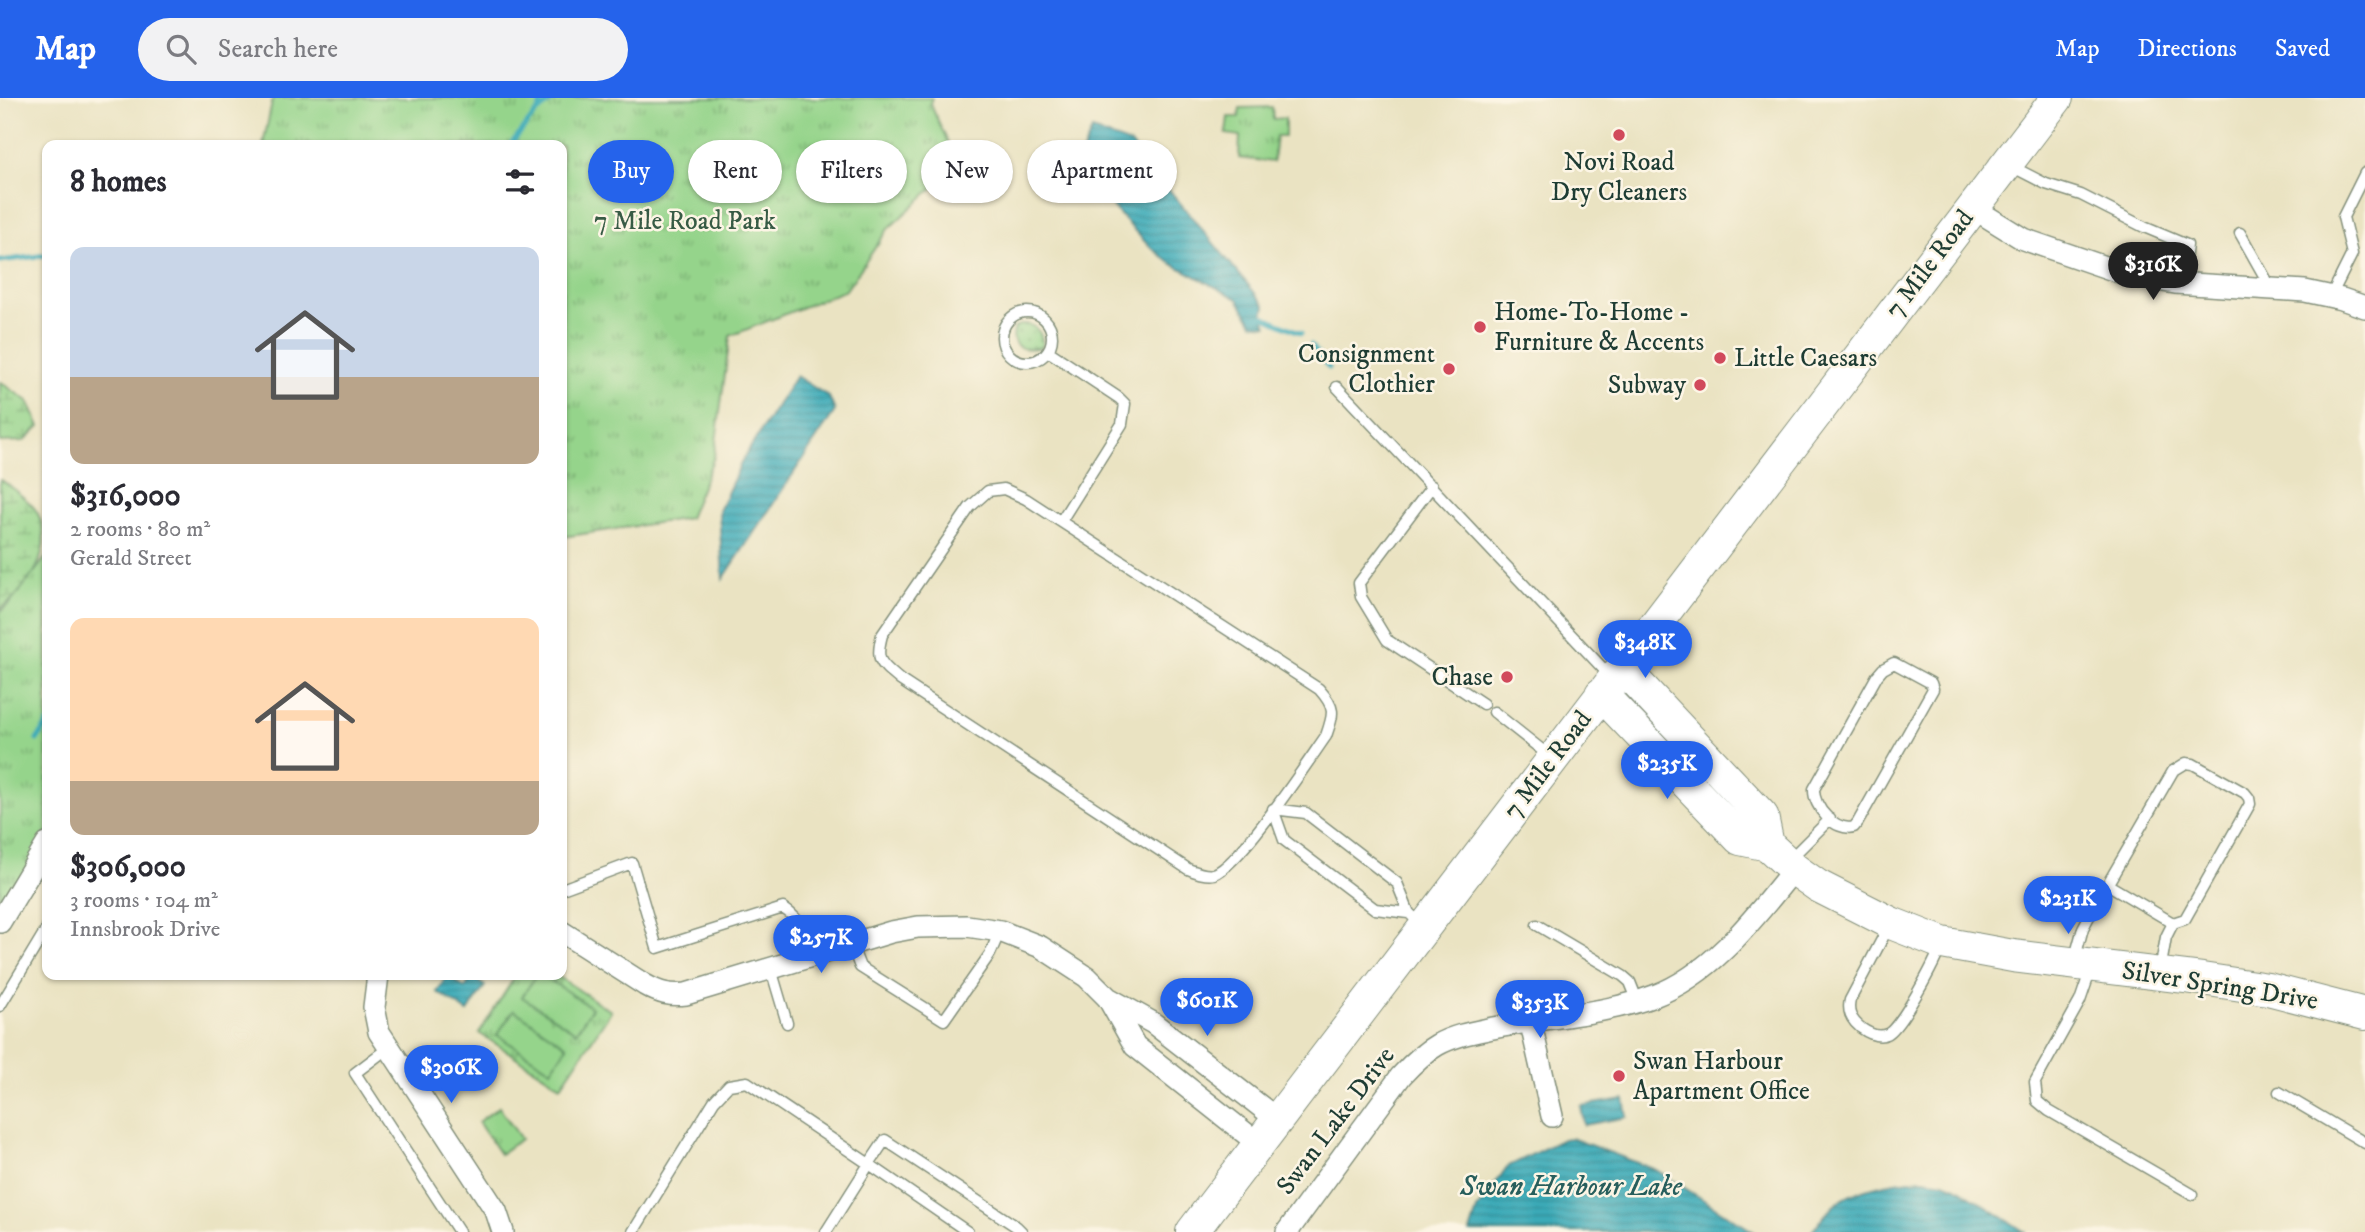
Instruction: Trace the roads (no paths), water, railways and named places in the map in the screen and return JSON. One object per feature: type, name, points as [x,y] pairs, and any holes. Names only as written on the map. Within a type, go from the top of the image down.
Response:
[{"type":"street","name":"7 Mile Road","points":[[1192,1232],[1268,1132],[1417,921],[1553,758],[2057,98]]},
{"type":"street","points":[[1973,208],[2023,239],[2123,274],[2182,284],[2305,291],[2365,307]]},
{"type":"street","points":[[1612,680],[1762,816],[1783,859]]},
{"type":"street","points":[[0,922],[42,852]]},
{"type":"street","name":"Silver Spring Drive","points":[[1783,859],[1827,891],[1891,923],[1942,943],[2013,956],[2268,989],[2365,1014]]},
{"type":"street","name":"Swan Lake Drive","points":[[1295,1227],[1401,1076],[1418,1058],[1461,1034],[1637,1002],[1665,992],[1700,970],[1732,941],[1783,859]]},
{"type":"street","points":[[567,935],[645,985],[666,994],[686,994],[851,944],[918,927],[967,926],[1000,931],[1024,939],[1058,956],[1087,977],[1108,998],[1135,1046],[1268,1132]]},
{"type":"street","points":[[377,980],[375,1021],[388,1048],[496,1210],[500,1231]]},
{"type":"street","points":[[1108,998],[1153,1023],[1268,1132]]},
{"type":"street","points":[[1530,1020],[1552,1116]]},
{"type":"lane","points":[[2007,164],[2046,184],[2081,195],[2187,246],[2182,284]]},
{"type":"lane","points":[[2331,296],[2352,254],[2343,217],[2365,173]]},
{"type":"lane","points":[[2240,233],[2271,289]]},
{"type":"lane","points":[[1026,311],[1041,315],[1047,321],[1053,336],[1048,351],[1042,358],[1025,362],[1009,355],[1002,339],[1006,323],[1018,313],[1026,311]]},
{"type":"lane","points":[[1048,351],[1125,404],[1122,424],[1061,522]]},
{"type":"lane","points":[[1337,387],[1612,680]]},
{"type":"lane","points":[[1432,486],[1364,575],[1359,583],[1361,597],[1387,640],[1483,704]]},
{"type":"lane","points":[[1004,489],[1026,499],[1319,689],[1330,701],[1332,717],[1326,736],[1273,809],[1239,853],[1217,873],[1209,875],[1188,869],[900,680],[884,667],[877,652],[882,635],[970,507],[988,491],[1004,489]]},
{"type":"lane","points":[[1894,663],[1931,683],[1932,692],[1854,827],[1845,828],[1830,819],[1816,805],[1814,789],[1877,676],[1894,663]]},
{"type":"lane","points":[[1494,712],[1553,758]]},
{"type":"lane","points":[[2160,975],[2166,936],[2173,923],[2185,919],[2248,811],[2249,798],[2238,789],[2193,764],[2186,763],[2173,771],[2083,928],[2082,965],[2088,982],[2080,1001],[2037,1075],[2034,1089],[2036,1101],[2049,1111],[2192,1194]]},
{"type":"lane","points":[[1273,809],[1306,813],[1397,883],[1417,921]]},
{"type":"lane","points":[[1273,809],[1284,840],[1375,909],[1417,921]]},
{"type":"lane","points":[[1783,859],[1830,819]]},
{"type":"lane","points":[[567,887],[632,863],[657,948],[783,908],[804,928],[810,957]]},
{"type":"lane","points":[[2107,884],[2173,923]]},
{"type":"lane","points":[[1891,923],[1849,1006],[1850,1017],[1873,1035],[1888,1034],[1898,1025],[1931,970],[1942,943]]},
{"type":"lane","points":[[1537,925],[1623,976],[1630,982],[1637,1002]]},
{"type":"lane","points":[[851,944],[860,967],[944,1020],[990,954],[1000,931]]},
{"type":"lane","points":[[0,1006],[42,936]]},
{"type":"lane","points":[[771,969],[787,1023]]},
{"type":"lane","points":[[388,1048],[355,1073],[459,1232]]},
{"type":"lane","points":[[633,1232],[714,1101],[729,1085],[747,1082],[968,1232]]},
{"type":"lane","points":[[2279,1093],[2364,1141]]},
{"type":"lane","points":[[826,1232],[884,1140],[1022,1232]]},
{"type":"water","points":[[1092,130],[1120,140],[1088,140]]},
{"type":"water","points":[[1177,199],[1265,305],[1263,316],[1267,325],[1253,323],[1238,299],[1169,262],[1148,245],[1109,203],[1177,203]]},
{"type":"water","points":[[796,376],[829,397],[835,411],[723,579],[719,511],[743,459]]},
{"type":"water","points":[[444,980],[453,980],[465,988],[470,980],[476,980],[485,986],[468,1012],[437,992]]},
{"type":"water","points":[[1624,1099],[1627,1117],[1584,1125],[1581,1106]]},
{"type":"water","name":"Swan Harbour Lake","points":[[1571,1138],[1656,1170],[1754,1232],[1470,1232],[1477,1210],[1507,1167],[1563,1139]]},
{"type":"water","points":[[1923,1179],[1956,1187],[2025,1232],[1811,1232],[1833,1206],[1846,1197],[1878,1185]]},
{"type":"waterway","points":[[539,111],[541,98]]},
{"type":"waterway","points":[[514,140],[537,112],[556,98]]},
{"type":"waterway","points":[[0,261],[42,256]]},
{"type":"waterway","points":[[1263,316],[1301,333]]},
{"type":"waterway","points":[[1311,345],[1329,368]]},
{"type":"waterway","points":[[37,740],[42,732]]},
{"type":"place","name":"Novi Road Dry Cleaners","points":[[1619,135]]},
{"type":"place","name":"Home-To-Home - Furniture & Accents","points":[[1480,327]]},
{"type":"place","name":"Little Caesars","points":[[1720,358]]},
{"type":"place","name":"Consignment Clothier","points":[[1449,369]]},
{"type":"place","name":"Subway","points":[[1700,385]]},
{"type":"place","name":"Chase","points":[[1507,677]]},
{"type":"place","name":"Swan Harbour Apartment Office","points":[[1619,1076]]},
{"type":"park label","name":"7 Mile Road Park","points":[[685,221]]}]
